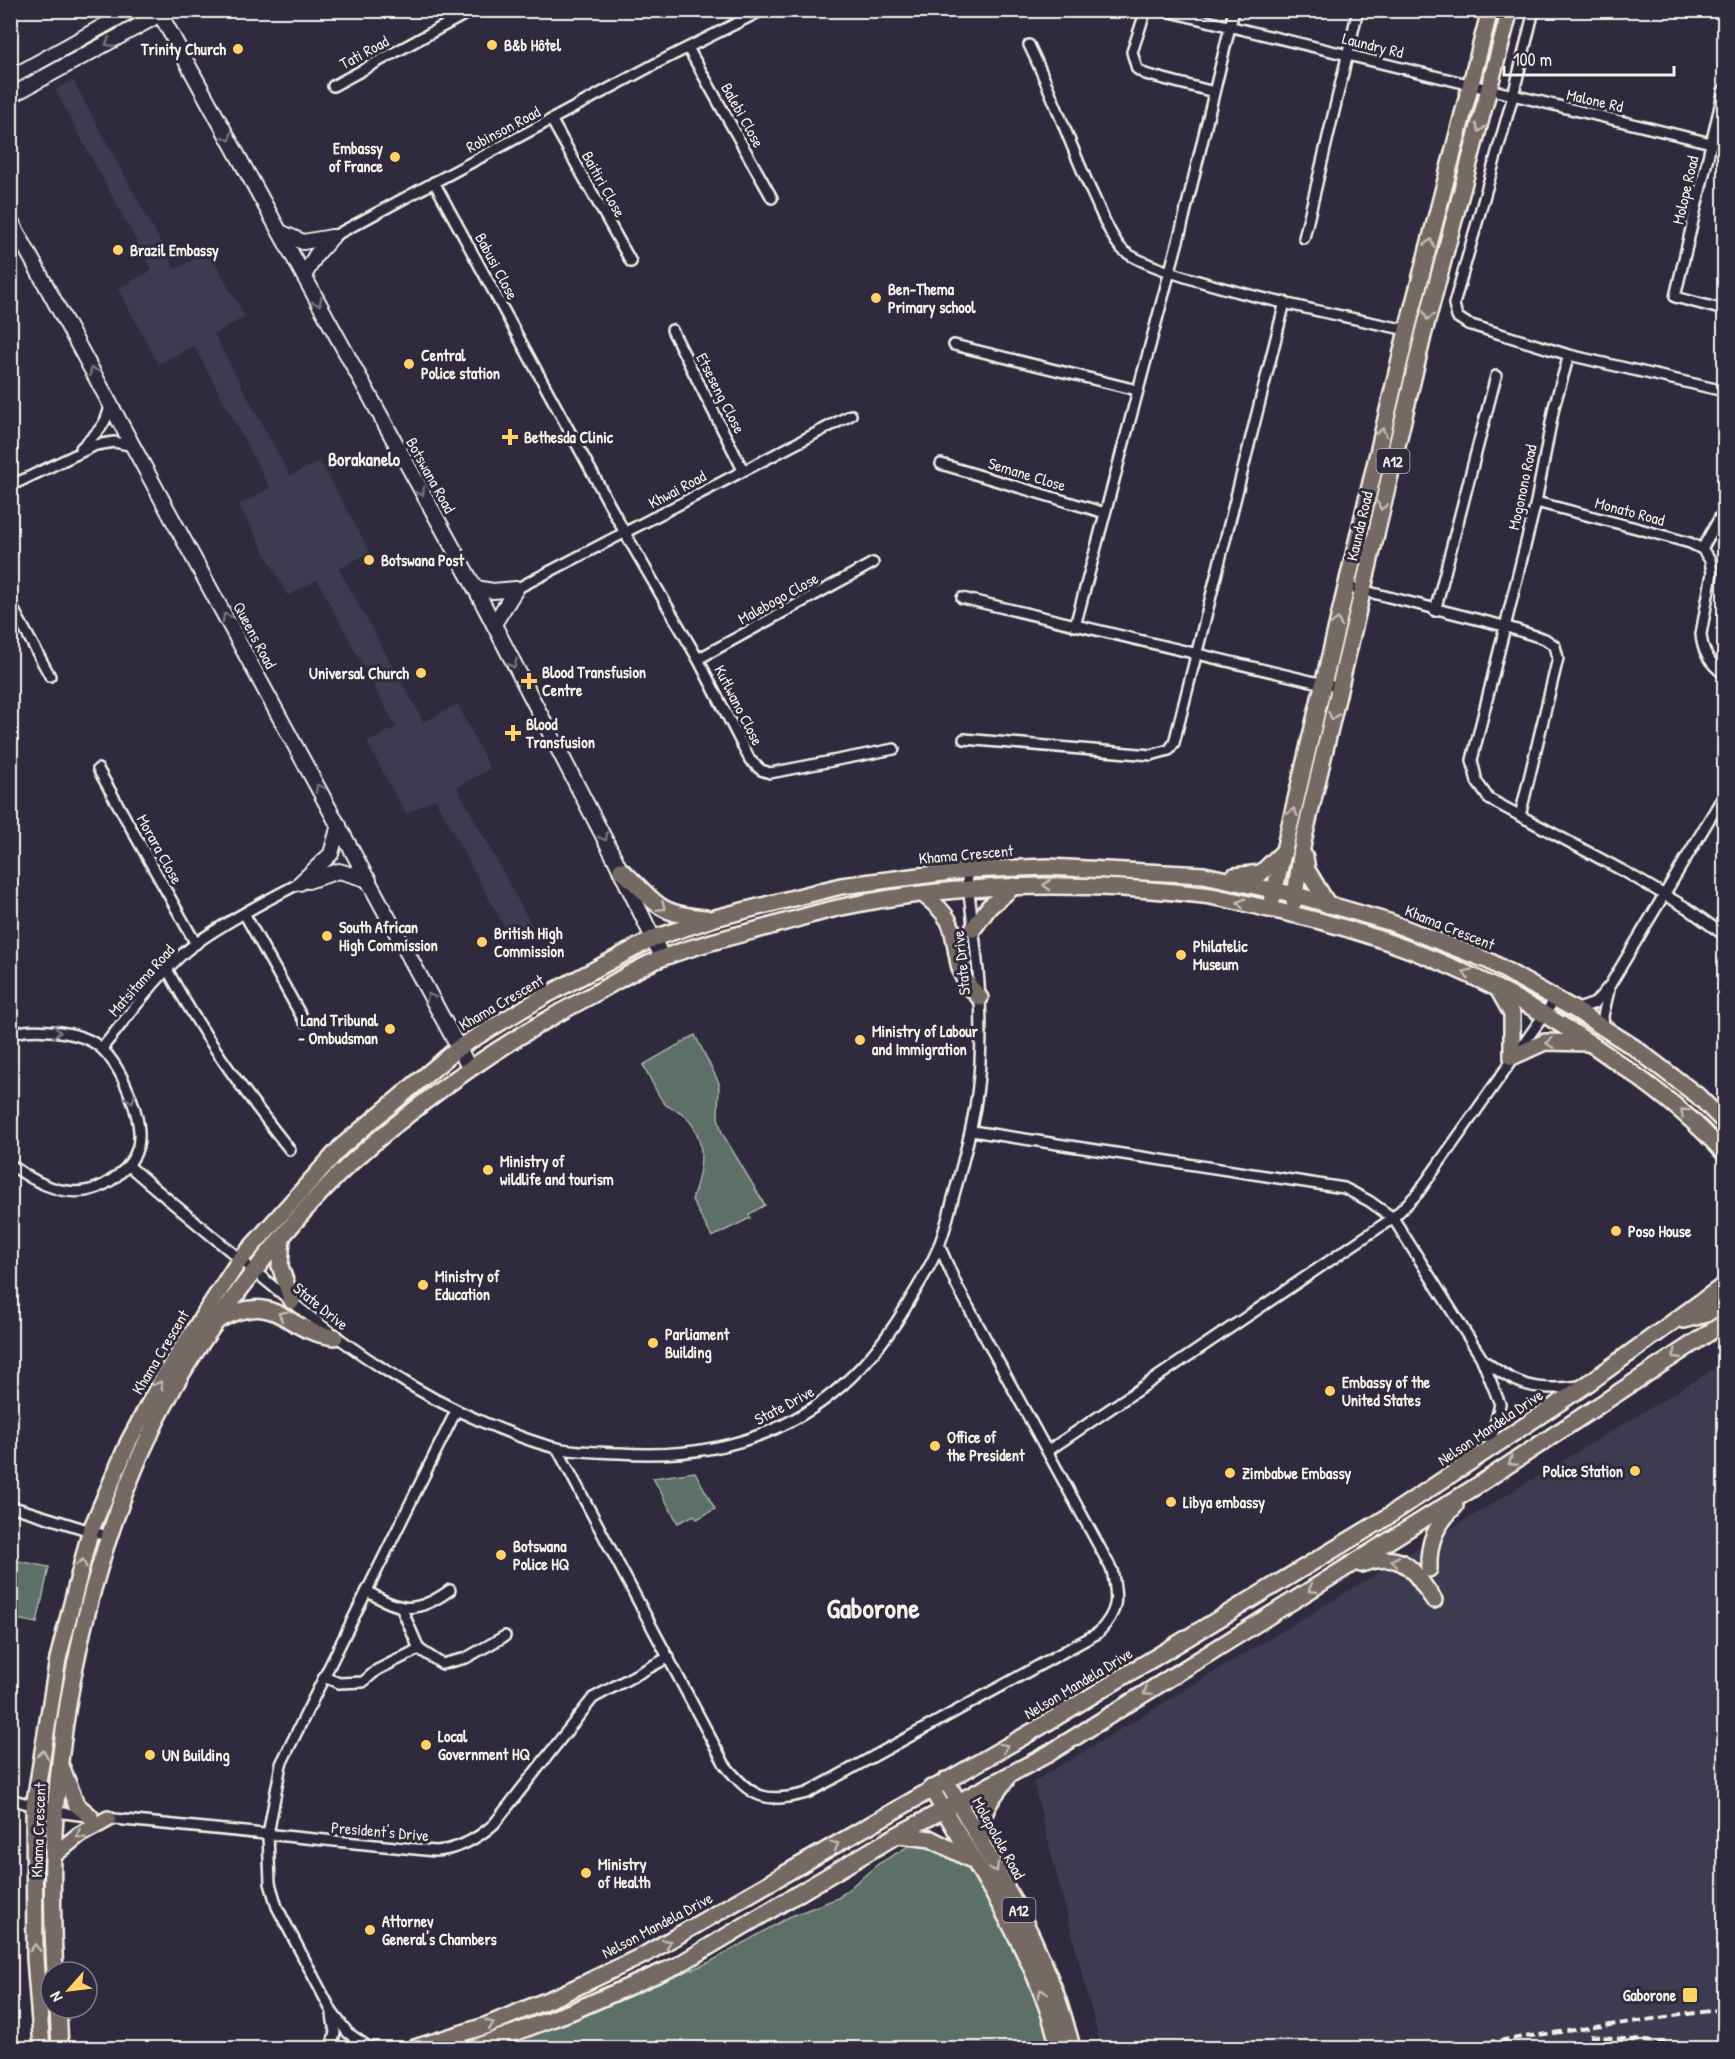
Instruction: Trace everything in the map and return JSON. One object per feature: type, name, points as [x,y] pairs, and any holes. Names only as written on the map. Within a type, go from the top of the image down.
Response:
[{"type":"main road","points":[[10,78],[132,10]]},
{"type":"main road","name":"Kaunda Road","points":[[1270,910],[1407,330],[1490,10]]},
{"type":"main road","name":"Kaunda Road","points":[[1291,914],[1296,895],[1303,842],[1423,336],[1510,10]]},
{"type":"main road","points":[[10,96],[162,12]]},
{"type":"main road","name":"Botswana Road","points":[[162,12],[475,588],[621,870],[662,957]]},
{"type":"main road","name":"Queens Road","points":[[10,219],[469,1067]]},
{"type":"main road","points":[[280,232],[303,242],[332,237]]},
{"type":"main road","points":[[304,276],[320,249],[332,237]]},
{"type":"main road","points":[[475,588],[493,591],[516,588]]},
{"type":"main road","points":[[494,624],[516,588]]},
{"type":"main road","points":[[300,883],[332,854],[339,825]]},
{"type":"main road","points":[[1303,842],[1307,870],[1328,906]]},
{"type":"main road","points":[[1204,876],[1252,876],[1268,868],[1285,850]]},
{"type":"main road","name":"Khama Crescent","points":[[42,2049],[35,1946],[34,1807],[58,1659],[90,1532],[129,1441],[164,1376],[239,1261],[341,1148],[458,1048],[543,997],[654,939],[715,918],[841,886],[966,870],[1048,867],[1204,876],[1296,895],[1389,922],[1489,961],[1556,998],[1662,1067],[1725,1122]]},
{"type":"main road","points":[[621,870],[657,906],[672,914],[715,918]]},
{"type":"main road","points":[[300,883],[339,871],[369,880]]},
{"type":"main road","name":"Khama Crescent","points":[[55,1960],[56,1812],[60,1762],[74,1664],[110,1537],[144,1447],[175,1385],[215,1321],[282,1237],[350,1163],[469,1067],[549,1017],[662,957],[840,908],[924,895],[1044,884],[1207,896],[1291,914],[1383,938],[1496,986],[1593,1044],[1676,1105],[1725,1153]]},
{"type":"main road","points":[[973,929],[989,907],[1014,886]]},
{"type":"main road","points":[[924,895],[941,909],[952,924],[961,972],[980,998]]},
{"type":"main road","points":[[1496,986],[1509,1005],[1512,1014],[1512,1057],[1545,1042],[1593,1044]]},
{"type":"main road","points":[[282,1237],[280,1266],[291,1301]]},
{"type":"main road","name":"Nelson Mandela Drive","points":[[414,2049],[496,2022],[644,1955],[1035,1730],[1381,1521],[1586,1385],[1725,1285]]},
{"type":"main road","points":[[1676,1322],[1706,1314],[1725,1303]]},
{"type":"main road","points":[[215,1321],[242,1309],[270,1308],[321,1336],[335,1337]]},
{"type":"main road","points":[[473,2049],[573,2011],[678,1965],[897,1835],[1010,1775],[1475,1487],[1725,1323]]},
{"type":"main road","points":[[1429,1569],[1428,1552],[1436,1528],[1475,1487]]},
{"type":"main road","points":[[1335,1575],[1380,1559],[1401,1560],[1412,1568],[1434,1600]]},
{"type":"main road","points":[[60,1762],[76,1804],[90,1816]]},
{"type":"main road","points":[[984,1848],[980,1828],[984,1815],[992,1798],[1010,1775]]},
{"type":"main road","name":"Molepolole Road","points":[[946,1780],[1033,1935],[1050,1971],[1060,2026],[1059,2049]]},
{"type":"main road","name":"Molepolole Road","points":[[931,1788],[1017,1938],[1072,2049]]},
{"type":"main road","points":[[54,1855],[79,1835],[108,1819]]},
{"type":"main road","points":[[897,1835],[931,1839],[973,1861]]},
{"type":"main road","points":[[59,2020],[60,2049]]},
{"type":"street","name":"Tati Road","points":[[333,86],[473,10]]},
{"type":"street","name":"Robinson Road","points":[[332,237],[763,10]]},
{"type":"street","points":[[1146,10],[1132,52],[1137,69],[1145,74],[1214,92]]},
{"type":"street","name":"Laundry Rd","points":[[1162,10],[1472,86]]},
{"type":"street","points":[[1075,626],[1169,272],[1234,10]]},
{"type":"street","points":[[1304,238],[1358,10]]},
{"type":"street","points":[[1534,10],[1513,96],[1454,310],[1457,317],[1468,324],[1569,354],[1725,391]]},
{"type":"street","points":[[1029,45],[1050,86],[1081,170],[1112,235],[1130,256],[1169,272],[1407,330]]},
{"type":"street","name":"Balebi Close","points":[[688,48],[772,198]]},
{"type":"street","name":"Malone Rd","points":[[1472,86],[1711,143]]},
{"type":"street","name":"Molope Road","points":[[1725,89],[1675,297],[1725,310]]},
{"type":"street","name":"Baitiri Close","points":[[552,121],[630,262]]},
{"type":"street","name":"Babusi Close","points":[[434,182],[625,533]]},
{"type":"street","points":[[964,739],[1161,754],[1169,750],[1174,743],[1285,302]]},
{"type":"street","name":"Etseseng Close","points":[[672,330],[743,470]]},
{"type":"street","points":[[954,345],[1137,390]]},
{"type":"street","name":"Mogonono Road","points":[[1569,354],[1554,407],[1536,502],[1504,626],[1472,766],[1481,789],[1489,799],[1666,896],[1725,934]]},
{"type":"street","points":[[1435,611],[1496,376]]},
{"type":"street","points":[[77,452],[101,430],[108,418],[110,402]]},
{"type":"street","name":"Khwai Road","points":[[516,588],[850,415]]},
{"type":"street","points":[[10,486],[77,452],[105,442],[134,446]]},
{"type":"street","name":"Semane Close","points":[[941,464],[1105,513]]},
{"type":"street","name":"Monato Road","points":[[1536,502],[1647,531],[1702,549]]},
{"type":"street","points":[[1725,510],[1702,549],[1710,560],[1712,573],[1702,644],[1711,662],[1725,674]]},
{"type":"street","name":"Kutlwano Close","points":[[625,533],[698,659],[750,760],[761,770],[784,771],[894,749]]},
{"type":"street","name":"Malebogo Close","points":[[698,659],[873,563]]},
{"type":"street","points":[[1345,586],[1435,611],[1504,626],[1545,639],[1555,646],[1558,652],[1520,816]]},
{"type":"street","points":[[962,598],[1340,688]]},
{"type":"street","points":[[10,603],[50,676]]},
{"type":"street","name":"Morara Close","points":[[98,769],[196,944]]},
{"type":"street","points":[[1575,1010],[1595,1003],[1610,985],[1666,896],[1725,795]]},
{"type":"street","name":"State Drive","points":[[129,1166],[239,1261],[335,1337],[401,1381],[456,1411],[512,1434],[557,1448],[644,1455],[683,1453],[754,1438],[788,1422],[832,1395],[856,1374],[880,1347],[904,1311],[939,1245],[972,1131],[980,1064],[980,998],[966,870]]},
{"type":"street","name":"Matsitama Road","points":[[102,1048],[167,969],[196,944],[300,883]]},
{"type":"street","points":[[245,915],[304,1021]]},
{"type":"street","points":[[167,969],[195,1021],[226,1067],[290,1150]]},
{"type":"street","points":[[1604,1028],[1603,1016],[1610,985]]},
{"type":"street","points":[[1049,1450],[1393,1218],[1418,1193],[1512,1057],[1556,998]]},
{"type":"street","points":[[10,1034],[23,1029],[65,1032],[102,1048],[126,1085],[138,1118],[138,1146],[129,1166],[96,1190],[61,1191],[33,1182],[10,1164]]},
{"type":"street","points":[[972,1131],[1344,1188],[1369,1201],[1393,1218],[1480,1357],[1500,1404],[1489,1448]]},
{"type":"street","points":[[557,1448],[725,1765],[739,1781],[761,1797],[787,1798],[807,1794],[1098,1633],[1111,1620],[1116,1606],[1112,1570],[1049,1450],[957,1286],[939,1245]]},
{"type":"street","points":[[1480,1357],[1502,1374],[1530,1387],[1552,1390],[1586,1385]]},
{"type":"street","points":[[370,2049],[348,2032],[332,2012],[273,1896],[268,1835],[281,1764],[456,1411]]},
{"type":"street","points":[[10,1506],[110,1537]]},
{"type":"street","points":[[367,1591],[394,1606],[413,1609],[436,1600],[450,1590]]},
{"type":"street","points":[[401,1607],[418,1649],[442,1665],[465,1658],[506,1636]]},
{"type":"street","points":[[324,1677],[339,1683],[363,1682],[377,1670],[418,1649]]},
{"type":"street","name":"President's Drive","points":[[10,1799],[56,1812],[108,1819],[435,1851],[455,1849],[483,1834],[494,1824],[592,1698],[669,1657]]},
{"type":"street","points":[[331,2049],[335,2033],[332,2012]]},
{"type":"shaded area","points":[[73,80],[175,269],[209,251],[245,317],[214,334],[290,476],[320,461],[370,552],[339,569],[424,722],[458,704],[490,769],[457,787],[534,929],[512,941],[435,799],[406,814],[367,743],[396,727],[317,580],[288,596],[239,505],[270,488],[194,346],[158,364],[118,289],[152,270],[55,90]]},
{"type":"shaded area","points":[[1724,1363],[1724,2048],[1101,2048],[1033,1782]]},
{"type":"green space","points":[[695,1035],[719,1083],[718,1117],[722,1133],[765,1205],[749,1214],[750,1218],[712,1237],[692,1200],[701,1155],[697,1133],[683,1114],[663,1101],[643,1065]]},
{"type":"green space","points":[[695,1472],[715,1509],[697,1519],[694,1515],[678,1523],[653,1478]]},
{"type":"green space","points":[[18,1561],[49,1567],[37,1623],[11,1618],[11,1600]]},
{"type":"green space","points":[[917,1841],[962,1860],[1010,1934],[1056,2048],[496,2048],[710,1962],[789,1917],[838,1898],[878,1864]]},
{"type":"railway","points":[[1446,2048],[1724,2009]]},
{"type":"railway","points":[[1590,2036],[1721,2048]]},
{"type":"place","name":"B&b Hôtel","points":[[492,45]]},
{"type":"place","name":"Trinity Church","points":[[238,49]]},
{"type":"place","name":"Embassy of France","points":[[395,157]]},
{"type":"place","name":"Brazil Embassy","points":[[118,250]]},
{"type":"place","name":"Ben-Thema Primary school","points":[[876,298]]},
{"type":"place","name":"Central Police station","points":[[409,364]]},
{"type":"place","name":"Bethesda Clinic","points":[[510,437]]},
{"type":"place","name":"Botswana Post","points":[[369,560]]},
{"type":"place","name":"Universal Church","points":[[421,673]]},
{"type":"place","name":"Blood Transfusion Centre","points":[[529,681]]},
{"type":"place","name":"Blood Transfusion","points":[[513,733]]},
{"type":"place","name":"South African High Commission","points":[[327,936]]},
{"type":"place","name":"British High Commission","points":[[482,942]]},
{"type":"place","name":"Philatelic Museum","points":[[1181,955]]},
{"type":"place","name":"Land Tribunal - Ombudsman","points":[[390,1029]]},
{"type":"place","name":"Ministry of Labour and Immigration","points":[[860,1040]]},
{"type":"place","name":"Ministry of wildlife and tourism","points":[[488,1170]]},
{"type":"place","name":"Poso House","points":[[1616,1231]]},
{"type":"place","name":"Ministry of Education","points":[[423,1285]]},
{"type":"place","name":"Parliament Building","points":[[653,1343]]},
{"type":"place","name":"Embassy of the United States","points":[[1330,1391]]},
{"type":"place","name":"Office of the President","points":[[935,1446]]},
{"type":"place","name":"Police Station","points":[[1635,1471]]},
{"type":"place","name":"Zimbabwe Embassy","points":[[1230,1473]]},
{"type":"place","name":"Libya embassy","points":[[1171,1502]]},
{"type":"place","name":"Botswana Police HQ","points":[[501,1555]]},
{"type":"place","name":"Local Government HQ","points":[[426,1745]]},
{"type":"place","name":"UN Building","points":[[150,1755]]},
{"type":"place","name":"Ministry of Health","points":[[586,1873]]},
{"type":"place","name":"Attorney General's Chambers","points":[[370,1930]]},
{"type":"place","name":"Gaborone","points":[[1690,1995]]},
{"type":"district","name":"Borakanelo","points":[[364,459]]},
{"type":"district","name":"Gaborone","points":[[873,1608]]}]
